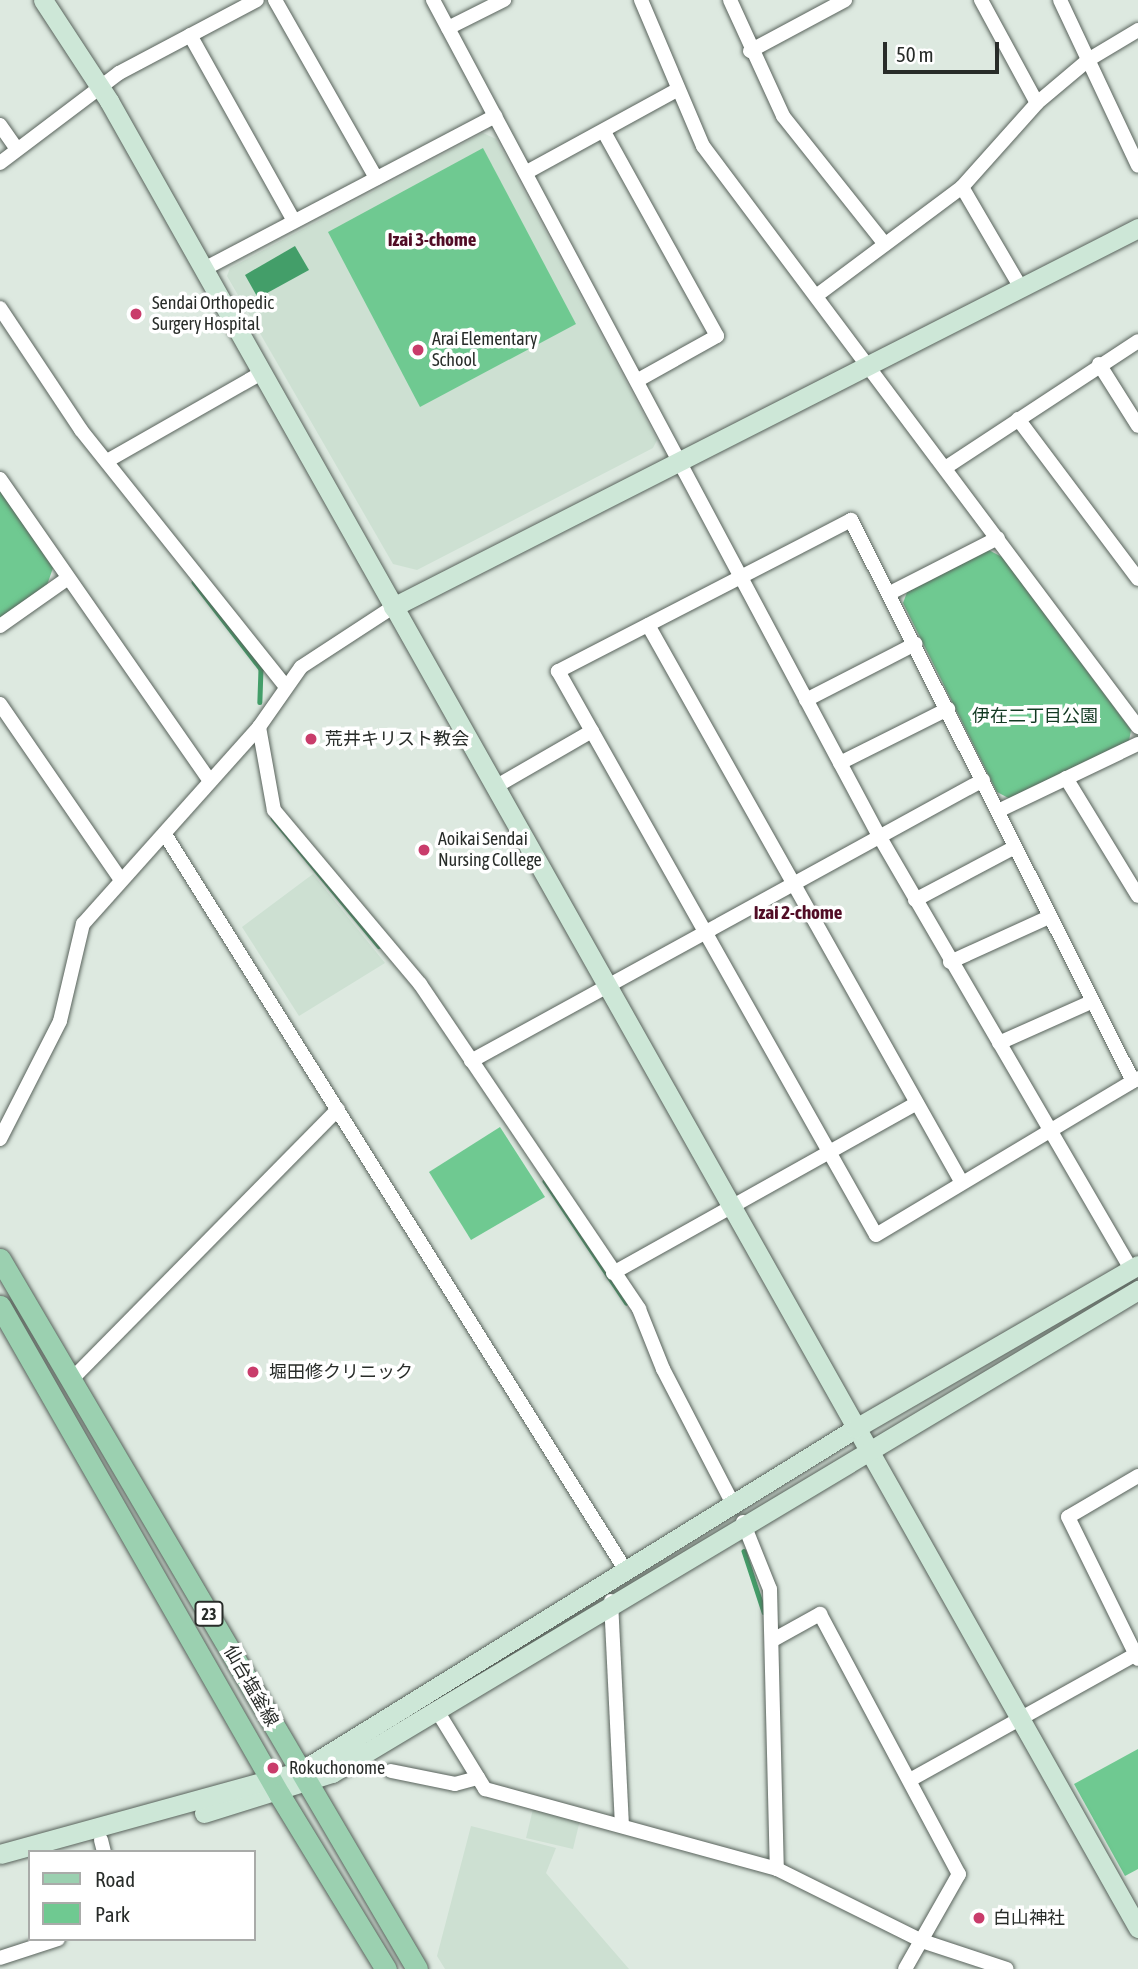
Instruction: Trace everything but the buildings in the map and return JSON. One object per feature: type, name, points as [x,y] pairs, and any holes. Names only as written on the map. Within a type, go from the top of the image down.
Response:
[{"type":"main road","name":"仙台塩釜線","points":[[0,1259],[417,1969]]},
{"type":"main road","name":"仙台塩釜線","points":[[0,1306],[276,1788],[386,1969]]},
{"type":"street","points":[[43,0],[100,86],[204,269],[495,787],[727,1208],[869,1449],[1138,1928]]},
{"type":"street","points":[[0,163],[100,86],[257,0]]},
{"type":"street","points":[[275,0],[376,178]]},
{"type":"street","points":[[304,1777],[856,1428],[1134,1267],[950,962],[878,834],[739,576],[640,379],[433,0]]},
{"type":"street","points":[[448,27],[504,0]]},
{"type":"street","points":[[642,0],[675,90],[704,146],[1138,727]]},
{"type":"street","points":[[730,0],[750,51],[783,116],[884,243]]},
{"type":"street","points":[[750,51],[845,0]]},
{"type":"street","points":[[981,0],[1037,103]]},
{"type":"street","points":[[1060,0],[1138,166]]},
{"type":"street","points":[[816,296],[961,187],[1037,103],[1088,60],[1138,30]]},
{"type":"street","points":[[190,35],[294,221]]},
{"type":"street","points":[[527,172],[604,132],[675,90]]},
{"type":"street","points":[[204,269],[495,116]]},
{"type":"street","points":[[0,125],[17,149]]},
{"type":"street","points":[[604,132],[716,336],[640,379]]},
{"type":"street","points":[[961,187],[1021,288]]},
{"type":"street","points":[[0,1139],[60,1021],[75,938],[121,880],[166,836],[209,780],[258,727],[285,686],[322,647],[393,607],[1138,228]]},
{"type":"street","points":[[0,307],[107,461],[285,686]]},
{"type":"street","points":[[946,468],[1099,364],[1138,341]]},
{"type":"street","points":[[1099,364],[1138,426]]},
{"type":"street","points":[[107,461],[261,373]]},
{"type":"street","points":[[1018,419],[1137,575]]},
{"type":"street","points":[[0,479],[209,780]]},
{"type":"street","points":[[851,520],[948,709],[1091,1002],[1136,1080],[876,1235],[558,671],[739,576],[851,520]]},
{"type":"street","points":[[890,593],[998,538]]},
{"type":"street","points":[[0,626],[68,578]]},
{"type":"street","points":[[648,625],[962,1183]]},
{"type":"street","points":[[806,700],[915,644]]},
{"type":"street","points":[[0,704],[121,880]]},
{"type":"street","points":[[840,764],[948,709]]},
{"type":"street","points":[[258,727],[274,810],[420,984],[639,1309],[663,1369],[733,1504]]},
{"type":"street","points":[[495,787],[592,732]]},
{"type":"street","points":[[998,811],[1138,744]]},
{"type":"street","points":[[1066,778],[1138,896]]},
{"type":"street","points":[[471,1061],[792,881],[983,780]]},
{"type":"street","points":[[166,836],[626,1571]]},
{"type":"street","points":[[915,900],[1016,848]]},
{"type":"street","points":[[950,962],[1049,917]]},
{"type":"street","points":[[999,1043],[1091,1002]]},
{"type":"street","points":[[613,1273],[917,1103]]},
{"type":"street","points":[[71,1380],[338,1110]]},
{"type":"street","points":[[73,1850],[103,1846],[276,1788],[304,1777],[436,1709],[743,1522],[1138,1290]]},
{"type":"street","points":[[910,1780],[1137,1655],[1068,1517],[1138,1476]]},
{"type":"street","points":[[743,1522],[769,1589],[773,1640],[777,1870]]},
{"type":"street","points":[[611,1601],[622,1822]]},
{"type":"street","points":[[773,1640],[820,1614],[959,1874],[905,1969]]},
{"type":"street","points":[[436,1709],[485,1789],[622,1822],[777,1870],[922,1941],[1007,1969]]},
{"type":"street","points":[[391,1770],[455,1784],[478,1778]]},
{"type":"street","points":[[0,1854],[276,1788]]},
{"type":"street","points":[[0,1868],[28,1860]]},
{"type":"street","points":[[0,1958],[52,1941]]},
{"type":"shaded area","name":"Arai Elementary School","points":[[483,133],[496,139],[657,440],[653,448],[417,570],[393,564],[227,276],[230,268]]},
{"type":"shaded area","points":[[295,246],[309,270],[258,298],[245,275]]},
{"type":"shaded area","points":[[313,874],[385,963],[299,1016],[242,927]]},
{"type":"shaded area","points":[[533,1809],[580,1820],[573,1849],[526,1838]]},
{"type":"shaded area","points":[[471,1826],[556,1848],[546,1873],[629,1969],[445,1969],[437,1956]]},
{"type":"green space","points":[[483,148],[576,324],[420,407],[328,232]]},
{"type":"green space","points":[[0,490],[53,568],[47,585],[0,619]]},
{"type":"green space","name":"伊在二丁目公園","points":[[981,546],[1002,557],[1131,730],[1128,747],[1016,802],[997,792],[903,603],[909,587]]},
{"type":"green space","points":[[500,1127],[545,1197],[471,1240],[429,1172]]},
{"type":"green space","points":[[1138,1749],[1138,1869],[1125,1876],[1074,1784]]},
{"type":"waterway","points":[[194,582],[261,669],[260,702]]},
{"type":"waterway","points":[[273,818],[379,946]]},
{"type":"waterway","points":[[545,1181],[626,1302]]},
{"type":"waterway","points":[[744,1551],[764,1612]]},
{"type":"place","name":"Sendai Orthopedic Surgery Hospital","points":[[136,314]]},
{"type":"place","name":"Arai Elementary School","points":[[418,350]]},
{"type":"place","name":"荒井キリスト教会","points":[[311,739]]},
{"type":"place","name":"Aoikai Sendai Nursing College","points":[[424,850]]},
{"type":"place","name":"堀田修クリニック","points":[[253,1372]]},
{"type":"place","name":"Rokuchonome","points":[[273,1768]]},
{"type":"place","name":"白山神社","points":[[979,1918]]},
{"type":"district","name":"Izai 3-chome","points":[[432,240]]},
{"type":"district","name":"Izai 2-chome","points":[[798,913]]}]
